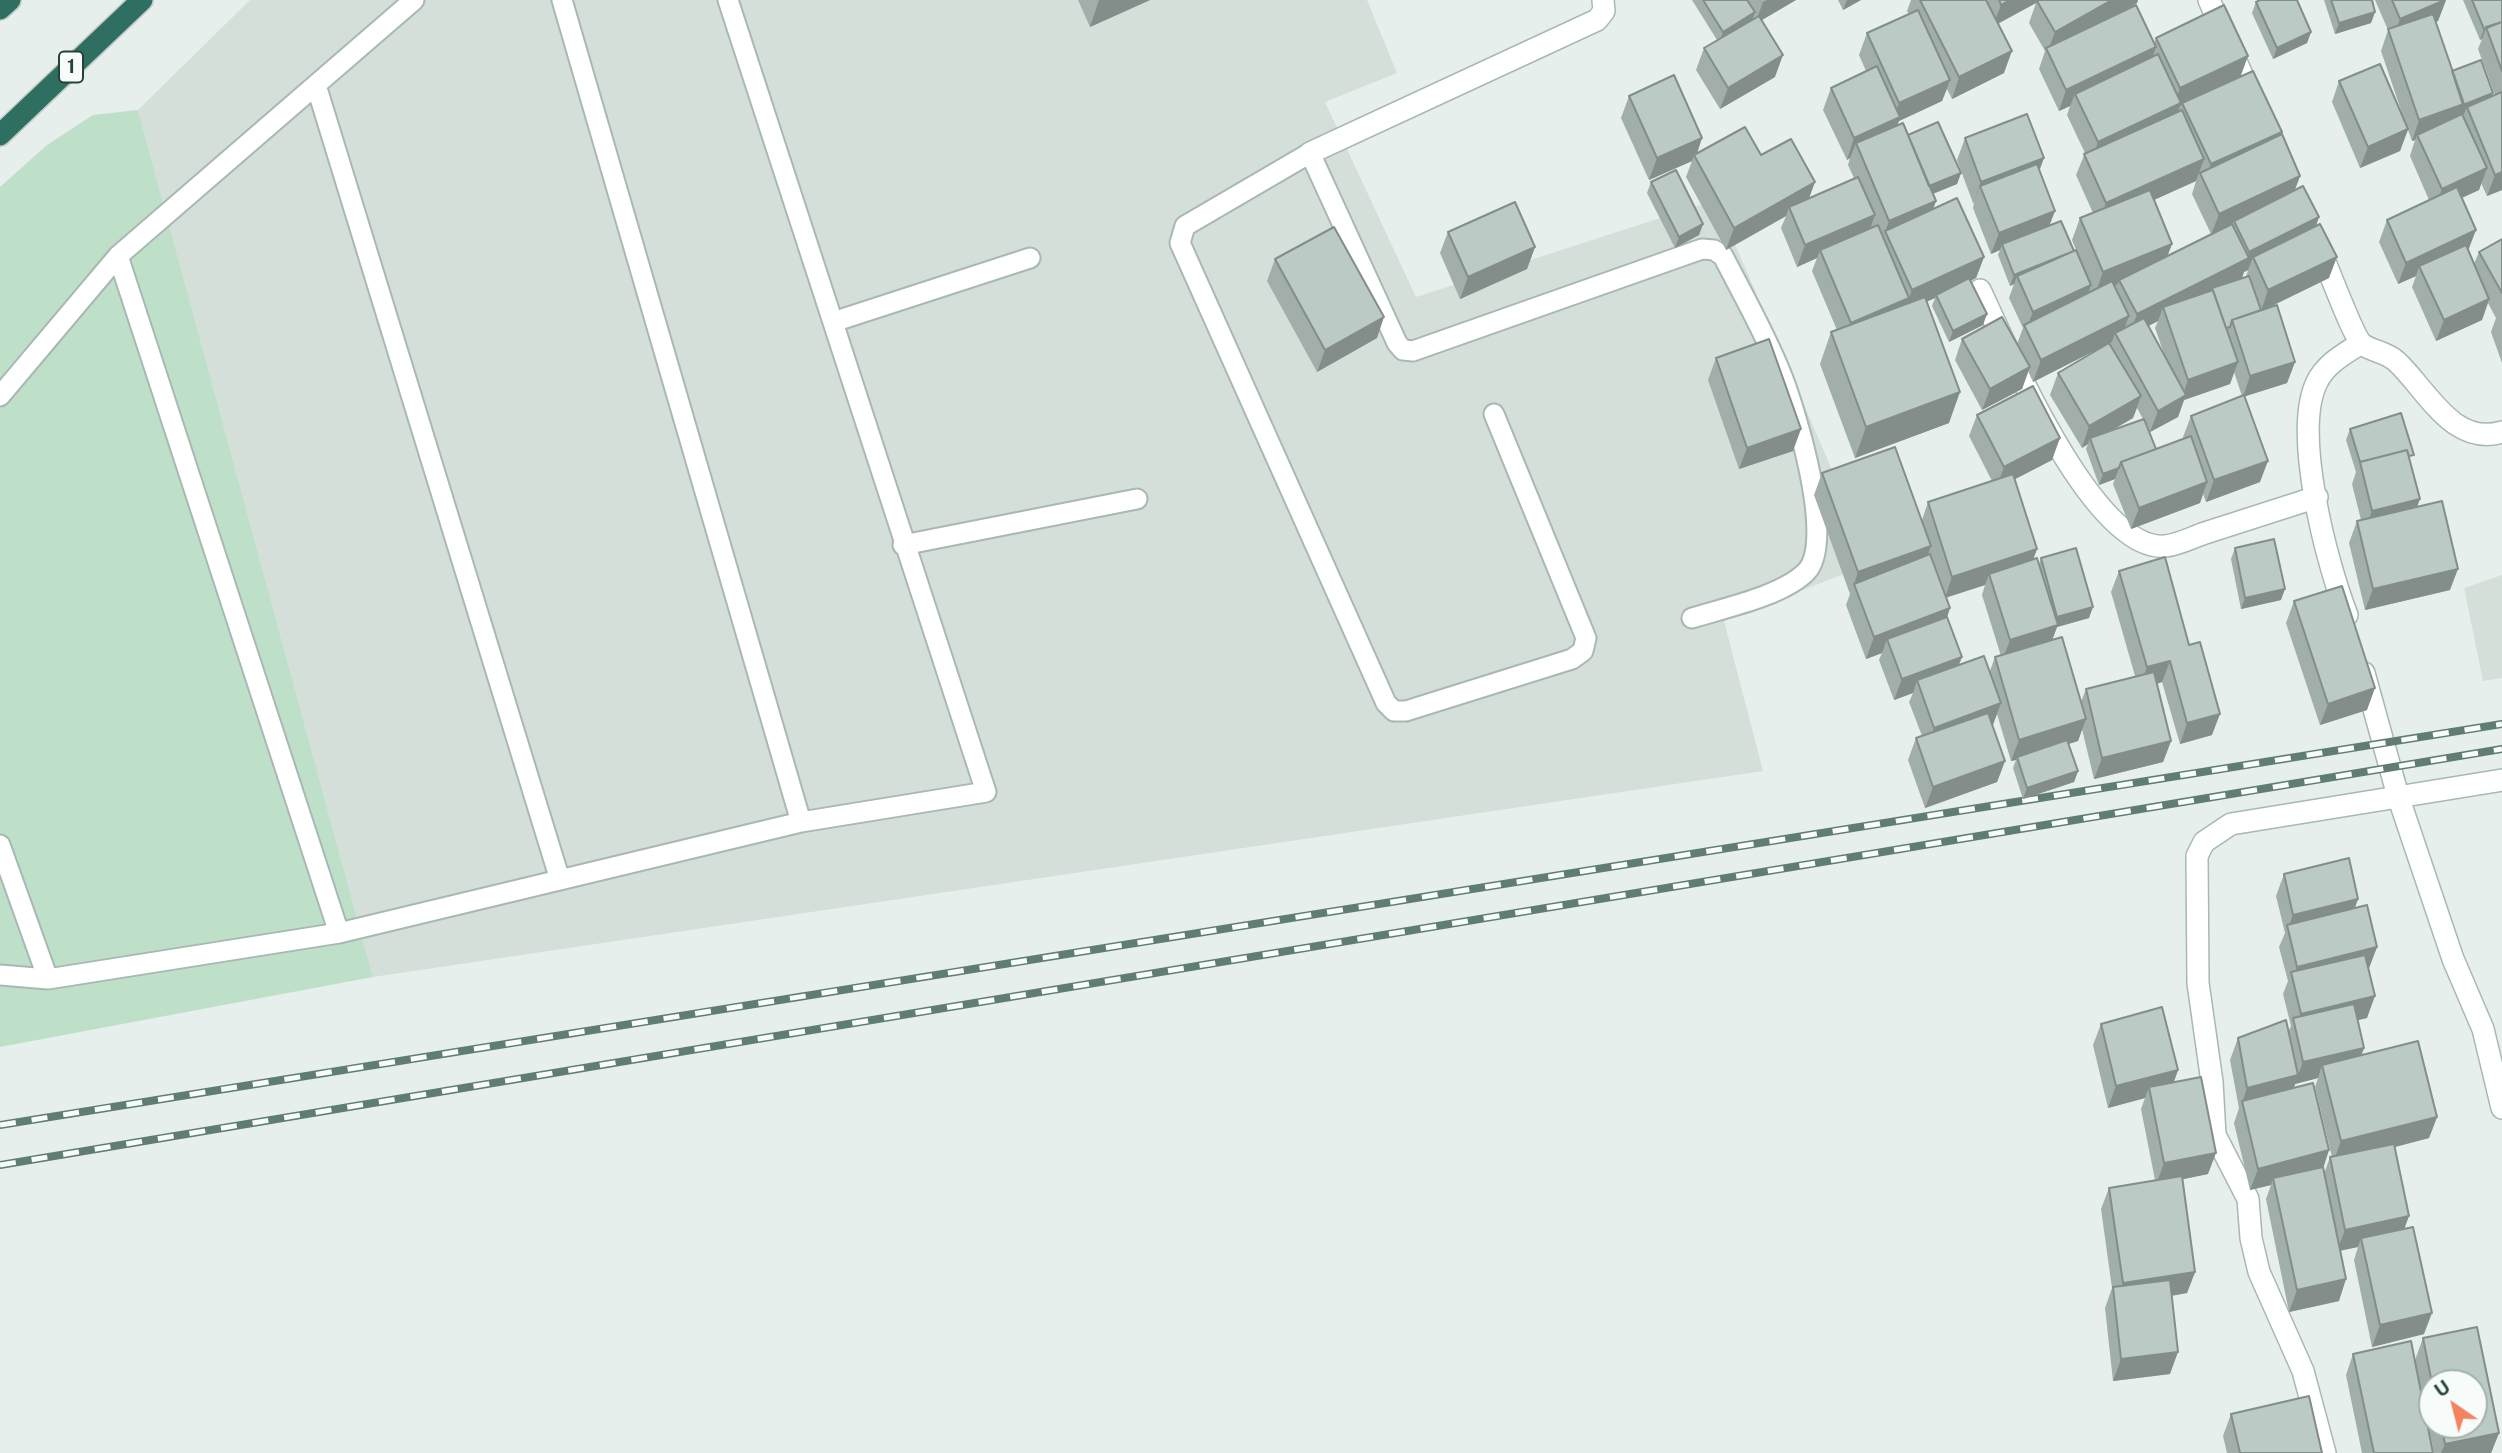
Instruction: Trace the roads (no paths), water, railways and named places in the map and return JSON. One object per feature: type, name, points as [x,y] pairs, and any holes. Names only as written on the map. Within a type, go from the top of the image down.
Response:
[{"type":"highway","points":[[0,9],[10,0]]},
{"type":"highway","name":"1","points":[[0,135],[142,0]]},
{"type":"street","points":[[1310,153],[1597,20],[1604,10],[1602,0]]},
{"type":"street","points":[[2208,0],[2265,127]]},
{"type":"street","points":[[2310,229],[2361,343],[2395,361],[2441,414],[2460,426],[2476,434],[2502,432]]},
{"type":"street","points":[[1980,290],[2061,454],[2092,498],[2123,528],[2138,538],[2165,546],[2317,497]]},
{"type":"street","points":[[2351,629],[2331,574],[2309,454],[2312,400],[2316,383],[2327,367],[2361,343]]},
{"type":"street","points":[[2358,654],[2398,796],[2453,960],[2483,1028],[2502,1108]]},
{"type":"street","points":[[2325,1453],[2303,1371],[2259,1272],[2251,1238],[2248,1199],[2215,1135],[2212,1082],[2198,983],[2197,856],[2204,842],[2231,824],[2502,780]]},
{"type":"lane","points":[[0,396],[118,256],[414,0]]},
{"type":"lane","points":[[562,0],[801,822]]},
{"type":"lane","points":[[0,975],[48,979],[339,933],[801,822],[986,792],[903,545],[727,0]]},
{"type":"lane","points":[[316,85],[560,880]]},
{"type":"lane","points":[[1494,414],[1586,638],[1583,651],[1572,659],[1406,711],[1394,711],[1386,703],[1180,243],[1180,235],[1185,226],[1310,153],[1403,350],[1413,351],[1702,249],[1714,250],[1723,256],[1782,376],[1806,453],[1816,520],[1814,558],[1807,572],[1786,586],[1692,618]]},
{"type":"lane","points":[[118,256],[339,933]]},
{"type":"lane","points":[[833,322],[1030,258]]},
{"type":"lane","points":[[903,545],[1137,499]]},
{"type":"lane","points":[[0,845],[48,979]]},
{"type":"railway","points":[[0,1125],[2502,724]]},
{"type":"railway","points":[[0,1165],[2502,749]]}]
